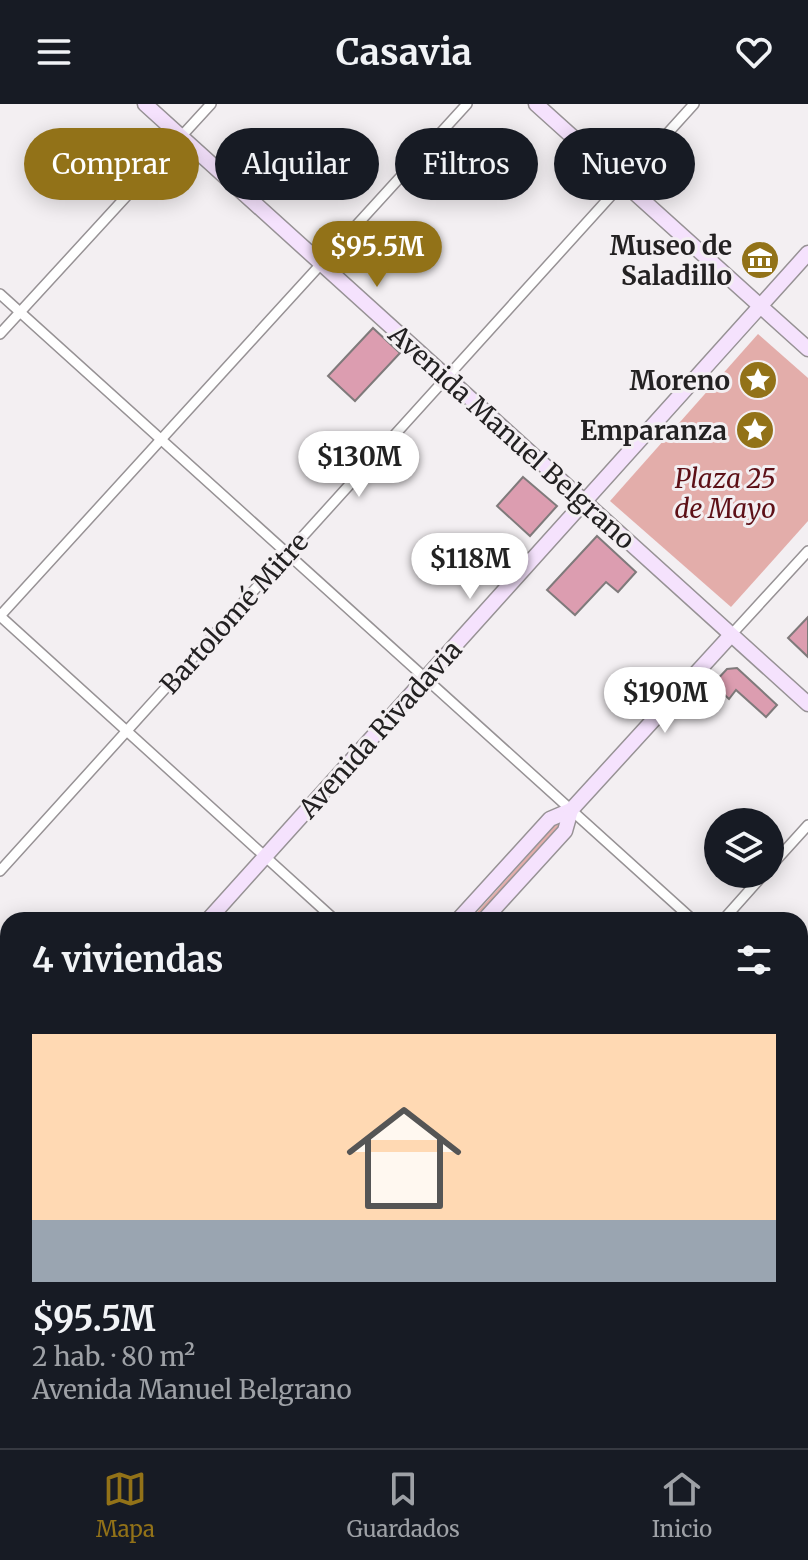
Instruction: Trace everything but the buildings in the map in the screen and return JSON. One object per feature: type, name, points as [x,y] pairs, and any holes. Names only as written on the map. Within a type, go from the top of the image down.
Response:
[{"type":"main road","name":"Avenida Manuel Belgrano","points":[[145,104],[171,128]]},
{"type":"main road","points":[[536,104],[562,128]]},
{"type":"main road","name":"Avenida Manuel Belgrano","points":[[199,153],[808,704]]},
{"type":"main road","points":[[642,200],[808,349]]},
{"type":"main road","name":"Avenida Rivadavia","points":[[215,912],[808,253]]},
{"type":"main road","points":[[465,912],[550,819],[571,810],[731,635]]},
{"type":"main road","points":[[491,912],[565,831],[571,810]]},
{"type":"street","points":[[189,128],[211,104]]},
{"type":"street","points":[[326,912],[0,616],[467,104]]},
{"type":"street","name":"Bartolomé Mitre","points":[[672,128],[694,104]]},
{"type":"street","points":[[0,334],[123,200]]},
{"type":"street","name":"Bartolomé Mitre","points":[[0,871],[608,200]]},
{"type":"street","points":[[0,294],[684,912]]},
{"type":"street","points":[[731,635],[808,551]]},
{"type":"street","points":[[784,852],[808,825]]},
{"type":"street","points":[[730,912],[752,888]]},
{"type":"green space","name":"Plaza 25 de Mayo","points":[[758,334],[808,378],[808,521],[731,607],[610,501]]},
{"type":"green space","points":[[558,822],[561,824],[482,912],[477,912]]},
{"type":"place","name":"Museo de Saladillo","points":[[760,260]]},
{"type":"place","name":"Moreno","points":[[758,380]]},
{"type":"place","name":"Emparanza","points":[[755,430]]}]
